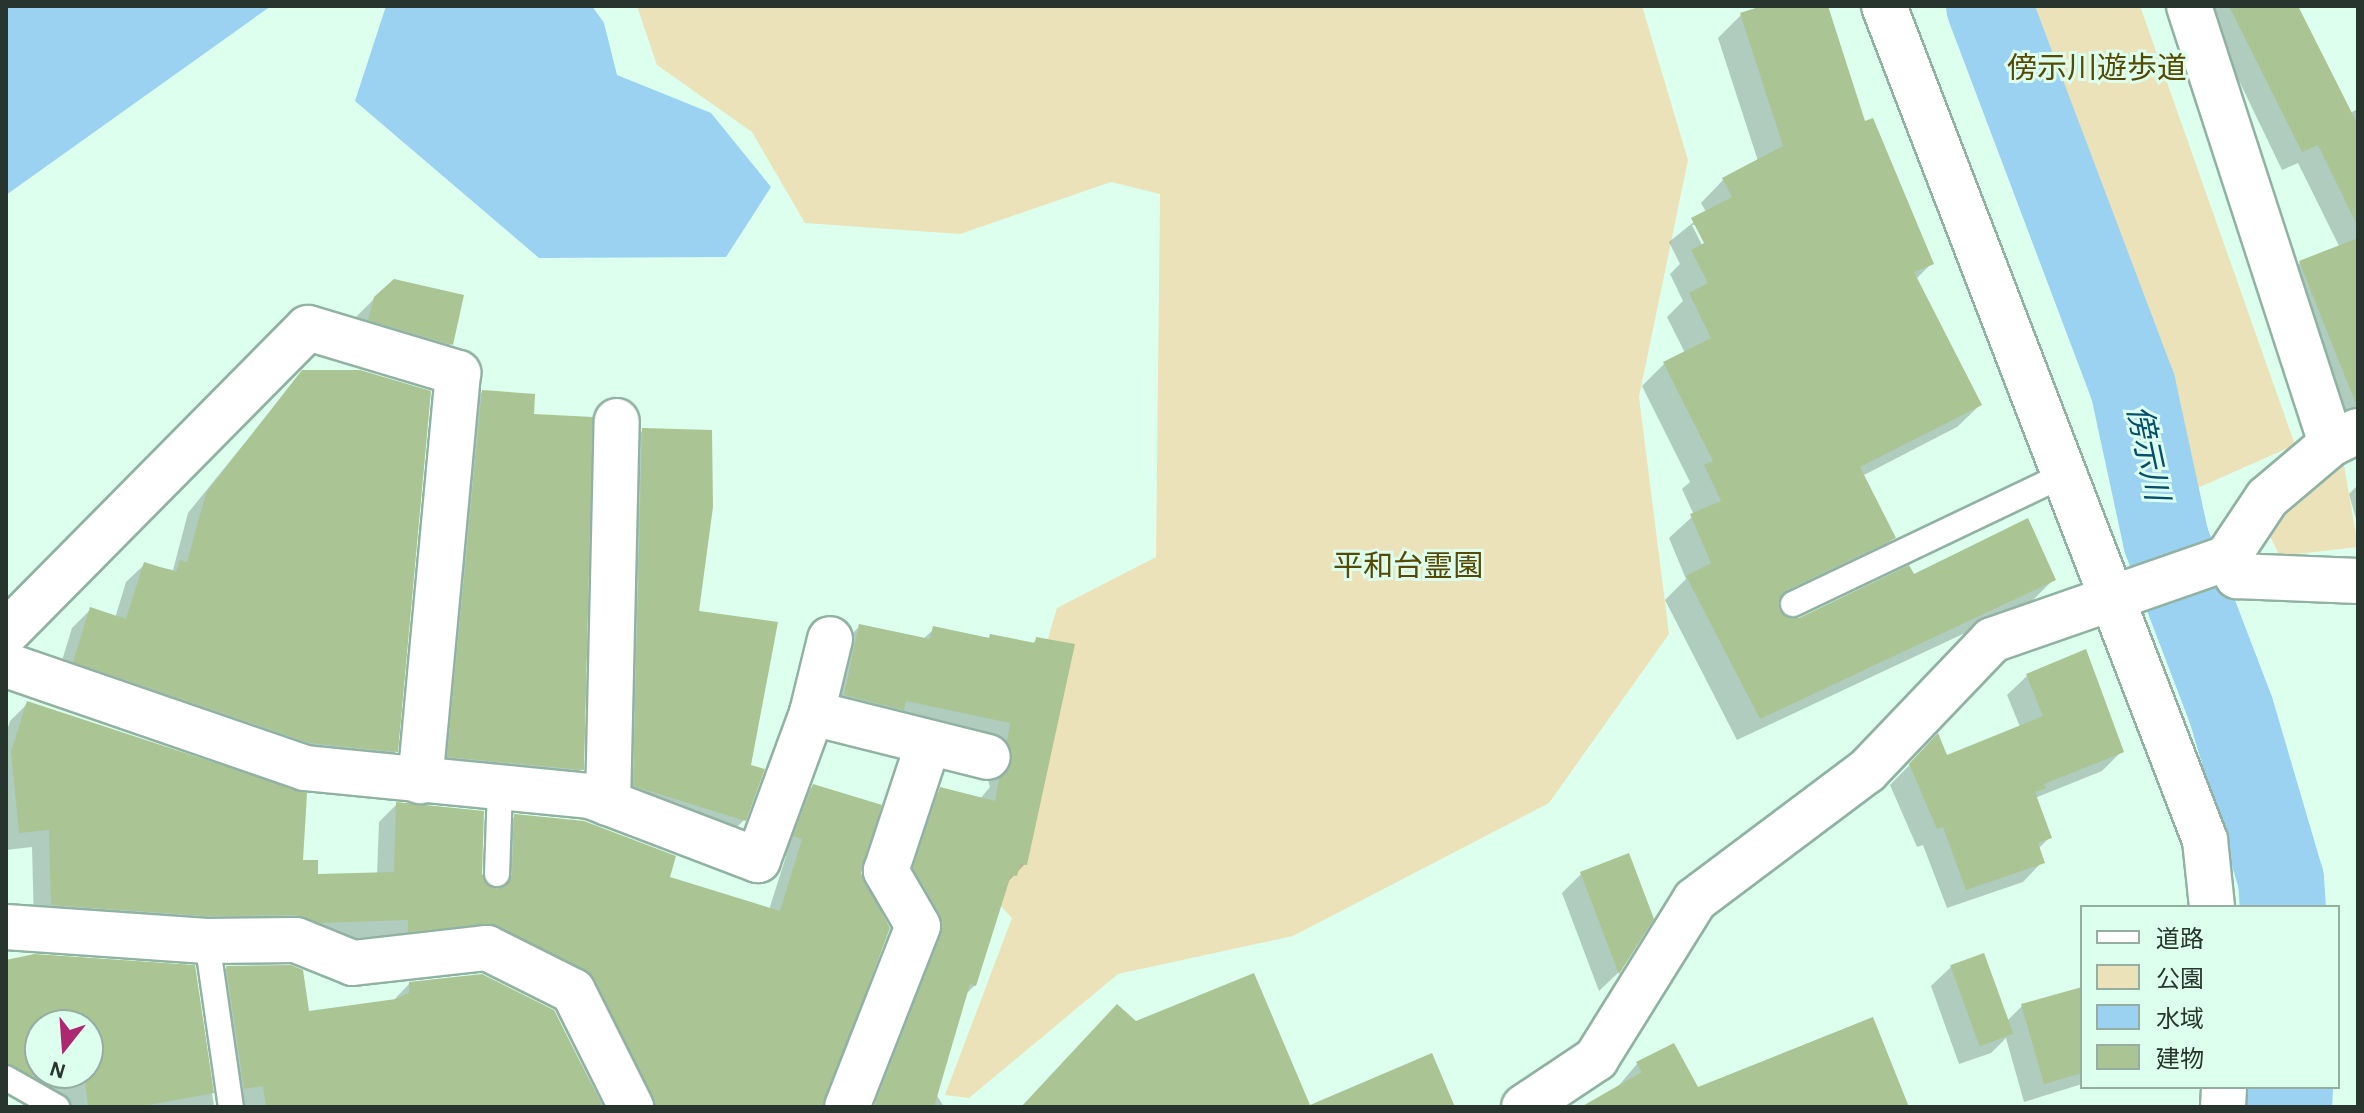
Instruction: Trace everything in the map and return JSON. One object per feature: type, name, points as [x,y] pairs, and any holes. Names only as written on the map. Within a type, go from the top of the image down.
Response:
[{"type":"street","points":[[1884,6],[2205,840],[2212,905]]},
{"type":"street","points":[[1535,1104],[1596,1059],[1695,900],[1867,771],[1992,640],[2216,562],[2267,498],[2345,437],[2189,6]]},
{"type":"street","points":[[6,633],[308,328],[458,373],[420,781]]},
{"type":"street","points":[[608,803],[617,421]]},
{"type":"street","points":[[2216,562],[2237,576],[2358,581]]},
{"type":"street","points":[[6,665],[305,768],[590,796],[758,860],[812,713],[830,639]]},
{"type":"street","points":[[812,713],[988,757]]},
{"type":"street","points":[[847,1107],[918,926],[886,871],[928,744]]},
{"type":"street","points":[[6,927],[207,941],[296,940],[353,963],[487,948],[573,991],[631,1107]]},
{"type":"lane","points":[[1793,604],[2064,475]]},
{"type":"lane","points":[[497,874],[500,787]]},
{"type":"lane","points":[[207,941],[231,1107]]},
{"type":"lane","points":[[6,1078],[57,1107]]},
{"type":"green space","name":"平和台霊園","points":[[637,6],[1642,6],[1688,160],[1639,397],[1669,634],[1549,803],[1293,936],[1118,974],[969,1098],[945,1095],[1012,918],[976,879],[1057,608],[1156,557],[1160,194],[1111,182],[960,234],[805,223],[752,132],[657,65]]},
{"type":"green space","name":"傍示川遊歩道","points":[[2006,6],[2140,6],[2295,445],[2193,490]]},
{"type":"green space","points":[[2344,465],[2358,547],[2280,556],[2267,531]]},
{"type":"water","points":[[6,6],[271,6],[6,195]]},
{"type":"water","points":[[386,6],[592,6],[604,23],[617,75],[711,113],[771,187],[726,257],[539,258],[355,101]]},
{"type":"building","points":[[1762,6],[1828,6],[1865,121],[1873,118],[1934,264],[1914,272],[1982,405],[1860,467],[1896,538],[1787,590],[1778,602],[1780,611],[1799,618],[1909,565],[1914,574],[2028,518],[2056,580],[1760,719],[1686,576],[1711,563],[1690,514],[1721,501],[1704,465],[1713,461],[1663,362],[1711,338],[1689,293],[1708,283],[1691,250],[1704,243],[1691,218],[1732,197],[1722,178],[1783,146],[1740,13]]},
{"type":"building","points":[[2229,6],[2298,6],[2358,125],[2358,227],[2318,145],[2302,152]]},
{"type":"building","points":[[2358,238],[2358,404],[2356,404],[2299,261]]},
{"type":"building","points":[[394,279],[464,295],[453,345],[368,320],[374,297]]},
{"type":"building","points":[[302,370],[360,370],[431,391],[398,752],[310,743],[73,662],[90,607],[126,619],[144,562],[176,572],[180,560],[187,562],[206,493]]},
{"type":"building","points":[[482,390],[535,394],[534,414],[593,417],[584,770],[447,757]]},
{"type":"building","points":[[642,428],[712,430],[713,507],[699,611],[778,622],[751,765],[765,769],[746,821],[633,786]]},
{"type":"building","points":[[859,624],[930,639],[933,626],[989,638],[990,634],[1035,643],[1036,637],[1075,644],[1027,865],[1020,864],[1017,876],[1011,875],[976,986],[970,984],[934,1107],[874,1107],[941,934],[940,914],[913,868],[940,787],[995,801],[999,779],[1012,762],[1007,741],[1010,723],[906,701],[904,710],[844,695]]},
{"type":"building","points":[[2086,649],[2124,752],[2044,784],[2046,788],[2035,792],[2052,838],[2038,843],[2045,863],[1966,890],[1943,827],[1937,829],[1909,764],[1938,733],[1947,755],[2043,716],[2026,674]]},
{"type":"building","points":[[27,701],[307,793],[303,860],[318,860],[318,874],[394,872],[396,802],[484,811],[482,874],[496,889],[505,887],[512,875],[514,814],[584,821],[676,856],[670,877],[780,911],[802,839],[793,836],[813,784],[882,805],[861,873],[890,928],[823,1107],[656,1107],[595,979],[497,925],[408,932],[408,920],[320,923],[296,915],[208,916],[51,905],[49,830],[19,833],[11,752]]},
{"type":"building","points":[[1629,853],[1654,919],[1619,974],[1580,872]]},
{"type":"building","points":[[1984,953],[2013,1034],[1980,1046],[1950,965]]},
{"type":"building","points":[[34,954],[195,965],[214,1093],[138,1107],[88,1107],[86,1089],[104,1089],[104,1009],[24,1009],[24,1072],[6,1063],[6,960]]},
{"type":"building","points":[[291,965],[303,970],[309,1011],[396,999],[409,993],[409,982],[482,974],[554,1010],[603,1107],[266,1107],[263,1086],[244,1089],[226,966]]},
{"type":"building","points":[[1254,973],[1310,1105],[1432,1053],[1455,1107],[1021,1107],[1117,1004],[1136,1021]]},
{"type":"building","points":[[2080,988],[2080,1074],[2044,1084],[2021,1004]]},
{"type":"building","points":[[1873,1017],[1909,1107],[1581,1107],[1642,1072],[1636,1062],[1674,1043],[1698,1087]]},
{"type":"waterway","name":"傍示川","points":[[1989,6],[2133,387],[2166,540],[2231,710],[2281,880],[2283,905]]},
{"type":"waterway","name":"傍示川","points":[[2289,1107],[2290,1089]]}]
